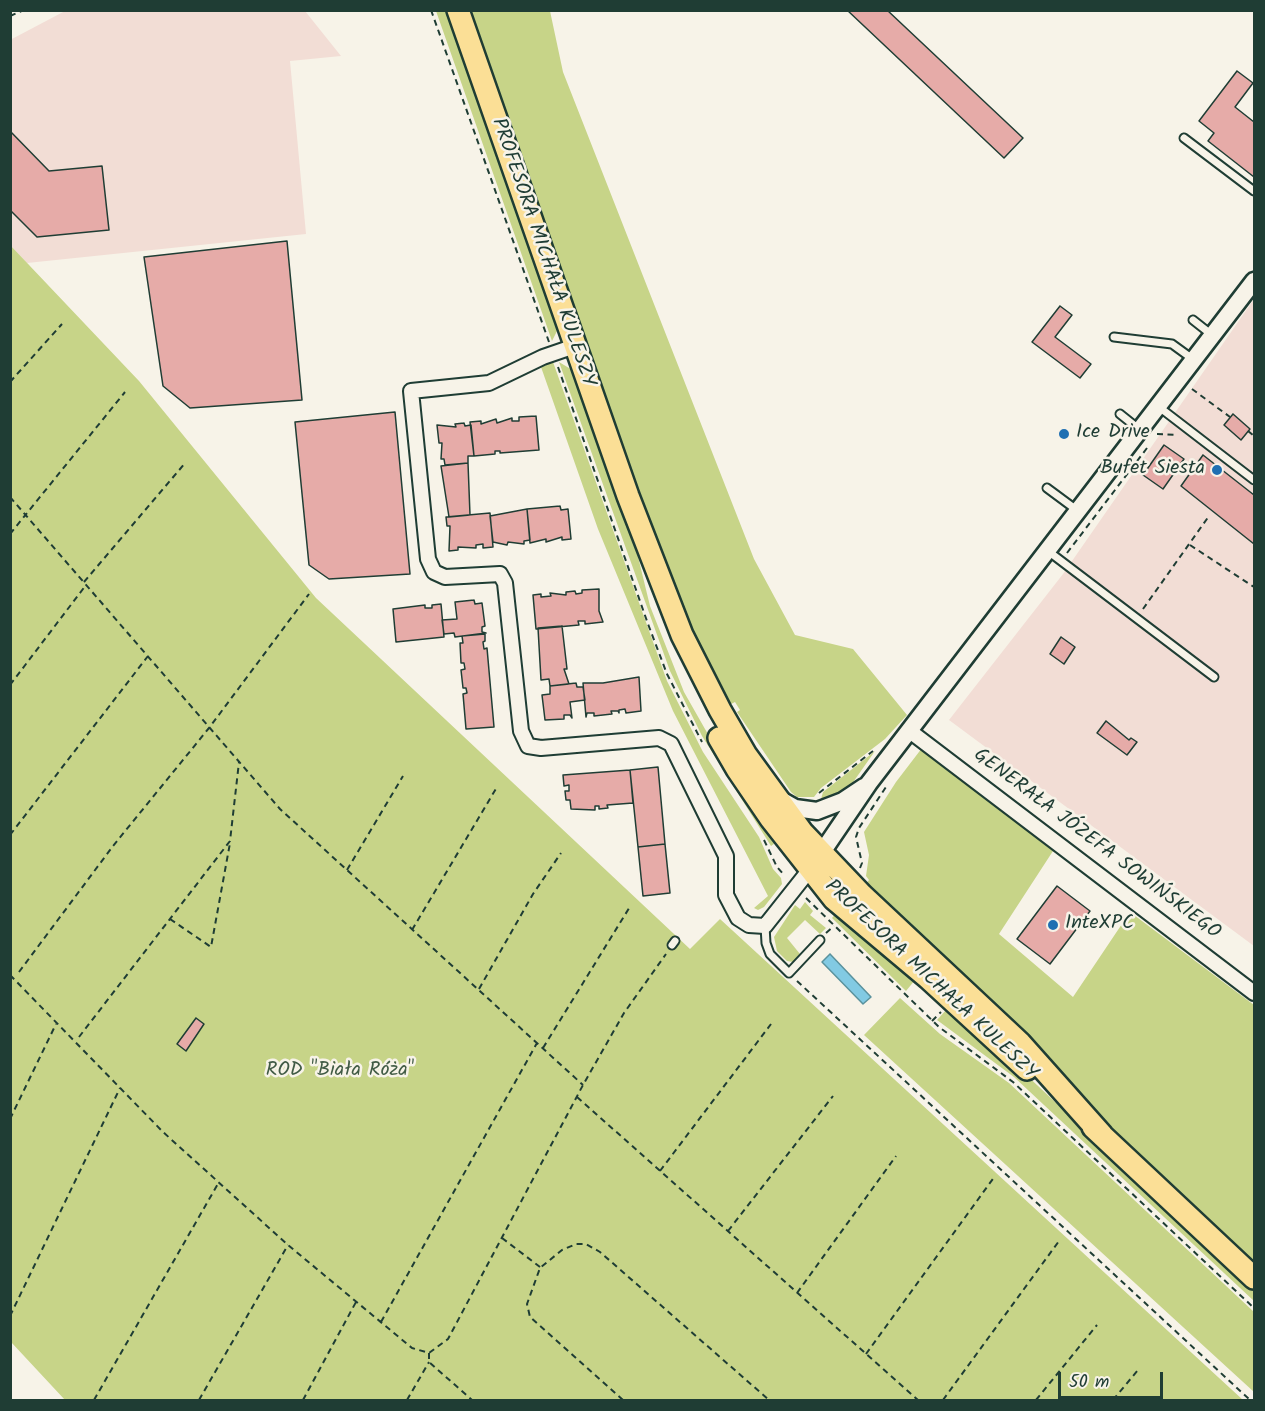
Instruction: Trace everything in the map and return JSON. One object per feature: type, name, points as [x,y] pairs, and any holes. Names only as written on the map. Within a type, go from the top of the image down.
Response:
[{"type":"main road","name":"PROFESORA MICHAŁA KULESZY","points":[[458,10],[628,496],[700,674],[746,755],[816,861],[834,898],[928,978],[1056,1097],[1102,1135],[1254,1278]]},
{"type":"main road","name":"PROFESORA MICHAŁA KULESZY","points":[[628,496],[655,604],[696,695],[737,769],[789,843],[862,895],[1020,1042],[1102,1135]]},
{"type":"street","points":[[574,346],[489,383],[411,391],[428,559],[434,572],[445,577],[500,574],[505,583],[521,731],[528,746],[541,748],[659,738],[671,744],[726,856],[725,884],[733,909],[741,910],[761,926],[816,861],[869,783],[911,732],[1254,281]]},
{"type":"street","name":"GENERAŁA JÓZEFA SOWIŃSKIEGO","points":[[911,732],[1254,993]]},
{"type":"street","points":[[773,794],[795,808],[816,811],[843,801],[869,783]]},
{"type":"lane","points":[[1184,138],[1254,191]]},
{"type":"lane","points":[[1193,320],[1212,335]]},
{"type":"lane","points":[[1114,337],[1172,344],[1194,360]]},
{"type":"lane","points":[[1158,406],[1254,480]]},
{"type":"lane","points":[[1120,414],[1140,430]]},
{"type":"lane","points":[[1047,488],[1078,510]]},
{"type":"lane","points":[[1048,551],[1214,677]]},
{"type":"lane","points":[[761,926],[770,954],[789,973],[820,939]]},
{"type":"path","points":[[10,16],[24,10]]},
{"type":"path","points":[[431,10],[652,634],[667,674],[706,750]]},
{"type":"path","points":[[10,382],[62,324]]},
{"type":"path","points":[[1192,389],[1230,417]]},
{"type":"path","points":[[10,534],[125,392]]},
{"type":"path","points":[[1157,434],[1163,427]]},
{"type":"path","points":[[1248,431],[1254,436]]},
{"type":"path","points":[[1067,554],[1150,443]]},
{"type":"path","points":[[84,582],[186,462]]},
{"type":"path","points":[[10,497],[280,809],[583,1085]]},
{"type":"path","points":[[1141,610],[1209,516]]},
{"type":"path","points":[[1190,545],[1254,587]]},
{"type":"path","points":[[10,685],[86,585]]},
{"type":"path","points":[[19,972],[113,846],[209,728],[309,594]]},
{"type":"path","points":[[10,835],[148,656]]},
{"type":"path","points":[[815,801],[820,790],[874,750]]},
{"type":"path","points":[[170,919],[211,948],[230,841],[239,762]]},
{"type":"path","points":[[347,870],[403,776]]},
{"type":"path","points":[[412,930],[497,787]]},
{"type":"path","points":[[858,874],[862,863],[856,837],[858,828],[884,792]]},
{"type":"path","points":[[761,834],[777,867],[786,877]]},
{"type":"path","points":[[79,1037],[230,841]]},
{"type":"path","points":[[479,990],[533,894],[561,853]]},
{"type":"path","points":[[811,903],[932,1021],[1013,1082],[1254,1308]]},
{"type":"path","points":[[543,1048],[631,905]]},
{"type":"path","points":[[429,1353],[448,1339],[583,1085],[624,1013],[673,943]]},
{"type":"path","points":[[789,973],[1250,1401]]},
{"type":"path","points":[[10,975],[120,1088],[288,1245],[412,1348],[429,1353]]},
{"type":"path","points":[[905,995],[910,989]]},
{"type":"path","points":[[932,1021],[943,1010]]},
{"type":"path","points":[[10,1119],[56,1024]]},
{"type":"path","points":[[660,1171],[771,1024]]},
{"type":"path","points":[[381,1323],[537,1043]]},
{"type":"path","points":[[10,1316],[120,1088]]},
{"type":"path","points":[[577,1096],[918,1401]]},
{"type":"path","points":[[728,1231],[833,1096]]},
{"type":"path","points":[[797,1293],[896,1156]]},
{"type":"path","points":[[866,1354],[995,1176]]},
{"type":"path","points":[[94,1401],[219,1182]]},
{"type":"path","points":[[502,1238],[540,1268]]},
{"type":"path","points":[[944,1401],[1059,1241]]},
{"type":"path","points":[[623,1401],[530,1317],[527,1304],[540,1268],[562,1250],[576,1244],[586,1244],[600,1252],[770,1401]]},
{"type":"path","points":[[199,1401],[288,1245]]},
{"type":"path","points":[[303,1401],[356,1302]]},
{"type":"path","points":[[1036,1401],[1098,1325]]},
{"type":"path","points":[[407,1401],[429,1362],[429,1353]]},
{"type":"path","points":[[429,1362],[472,1401]]},
{"type":"path","points":[[1113,1401],[1138,1370]]},
{"type":"shaded area","points":[[65,11],[305,11],[341,56],[290,61],[306,234],[27,263],[11,246],[10,40]]},
{"type":"shaded area","points":[[1254,299],[1254,946],[949,720],[1063,574]]},
{"type":"green space","points":[[436,11],[447,11],[556,319],[557,331],[552,341]]},
{"type":"green space","points":[[467,11],[550,11],[563,72],[754,559],[795,635],[853,649],[907,715],[885,739],[821,788],[814,797],[797,797],[791,792],[737,712],[740,710],[735,702],[729,705],[693,648]]},
{"type":"green space","name":"ROD \"Biała Róża\"","points":[[11,246],[139,381],[316,598],[690,949],[720,919],[1243,1400],[65,1400],[11,1342]]},
{"type":"green space","points":[[553,362],[667,681],[703,752],[759,837],[773,869],[781,878],[782,884],[764,907],[758,910],[754,908],[768,896],[673,711],[598,529],[541,367]]},
{"type":"green space","points":[[559,362],[574,371],[632,532],[650,606],[684,692],[726,766],[778,841],[771,846],[702,736],[670,671]]},
{"type":"green space","points":[[922,748],[1053,851],[999,934],[1073,997],[1130,912],[1254,1005],[1254,1265],[1074,1097],[974,983],[866,884],[869,880],[866,876],[869,855],[864,832],[896,782]]},
{"type":"green space","points":[[875,751],[849,788],[819,806],[823,792]]},
{"type":"green space","points":[[805,902],[813,911],[810,915],[826,928],[820,934],[805,920],[787,938],[800,954],[793,962],[787,961],[777,951],[774,937],[795,905],[800,909]]},
{"type":"green space","points":[[839,910],[915,980],[906,991],[832,918]]},
{"type":"green space","points":[[900,998],[940,1034],[1009,1083],[1254,1312],[1254,1392],[864,1035]]},
{"type":"green space","points":[[947,1009],[975,1027],[1254,1288],[1254,1301],[1014,1077],[937,1020]]},
{"type":"water","points":[[830,954],[871,997],[863,1004],[822,962]]},
{"type":"building","points":[[847,10],[887,10],[1023,138],[1004,158]]},
{"type":"building","points":[[1237,71],[1253,83],[1235,107],[1254,122],[1254,177],[1208,141],[1214,133],[1199,121]]},
{"type":"building","points":[[10,131],[49,171],[102,166],[109,230],[37,237],[10,210]]},
{"type":"building","points":[[287,241],[302,400],[190,408],[163,386],[144,257]]},
{"type":"building","points":[[1060,306],[1072,315],[1055,337],[1091,364],[1080,378],[1032,342]]},
{"type":"building","points":[[395,412],[410,574],[329,579],[309,565],[295,422]]},
{"type":"building","points":[[1233,414],[1250,429],[1241,440],[1224,425]]},
{"type":"building","points":[[536,416],[539,450],[500,453],[500,451],[495,451],[495,454],[474,456],[470,422],[481,421],[481,424],[496,419],[497,423],[512,418],[512,421],[519,421],[519,417]]},
{"type":"building","points":[[464,423],[465,426],[471,425],[474,456],[468,456],[468,463],[445,465],[444,459],[441,459],[442,443],[439,443],[437,425],[456,427],[455,424]]},
{"type":"building","points":[[1164,445],[1184,459],[1163,489],[1143,475]]},
{"type":"building","points":[[1203,455],[1254,495],[1254,544],[1181,486]]},
{"type":"building","points":[[468,463],[470,515],[449,517],[441,466]]},
{"type":"building","points":[[560,506],[561,510],[568,509],[571,539],[562,540],[562,537],[546,542],[546,539],[530,543],[527,509]]},
{"type":"building","points":[[527,509],[530,540],[524,541],[524,544],[508,542],[507,545],[493,542],[490,516]]},
{"type":"building","points":[[490,513],[493,547],[483,548],[483,544],[476,545],[476,548],[458,547],[458,550],[449,551],[450,526],[447,526],[446,517]]},
{"type":"building","points":[[599,589],[599,611],[603,622],[585,624],[585,621],[578,621],[579,625],[536,629],[533,595],[551,596],[550,593],[566,595],[566,592],[575,591],[576,594],[582,593],[582,590]]},
{"type":"building","points":[[474,600],[475,604],[482,603],[485,626],[482,627],[482,632],[486,633],[455,637],[454,633],[444,634],[442,620],[457,619],[455,602]]},
{"type":"building","points":[[441,604],[444,637],[396,642],[393,609],[425,605],[425,608],[432,608],[432,605]]},
{"type":"building","points":[[562,626],[567,669],[564,669],[569,684],[550,686],[549,679],[541,680],[538,628]]},
{"type":"building","points":[[485,634],[483,642],[484,649],[487,648],[494,727],[466,729],[463,694],[467,693],[466,688],[463,688],[461,670],[465,669],[464,663],[461,663],[460,643],[463,643],[462,636]]},
{"type":"building","points":[[1061,637],[1075,647],[1064,664],[1050,654]]},
{"type":"building","points":[[639,677],[641,711],[626,713],[625,709],[619,710],[619,713],[611,711],[612,714],[594,716],[594,713],[587,713],[586,717],[583,683],[603,683]]},
{"type":"building","points":[[576,683],[577,687],[583,687],[585,700],[570,702],[572,718],[570,715],[564,715],[564,719],[545,720],[542,695],[550,694],[550,686]]},
{"type":"building","points":[[1106,721],[1129,740],[1131,738],[1137,742],[1127,755],[1097,733]]},
{"type":"building","points":[[658,767],[665,844],[638,847],[630,770]]},
{"type":"building","points":[[630,770],[633,803],[607,805],[608,808],[599,809],[599,806],[595,806],[595,810],[571,809],[570,800],[566,800],[565,791],[569,791],[569,785],[564,786],[563,775]]},
{"type":"building","points":[[665,844],[670,893],[643,896],[638,847]]},
{"type":"building","name":"InteXPC","points":[[1057,886],[1090,911],[1050,964],[1017,939]]},
{"type":"building","points":[[196,1018],[204,1024],[186,1051],[177,1044]]},
{"type":"place","name":"Ice Drive","points":[[1064,434]]},
{"type":"place","name":"Bufet Siesta","points":[[1217,470]]},
{"type":"place","name":"InteXPC","points":[[1053,925]]}]
